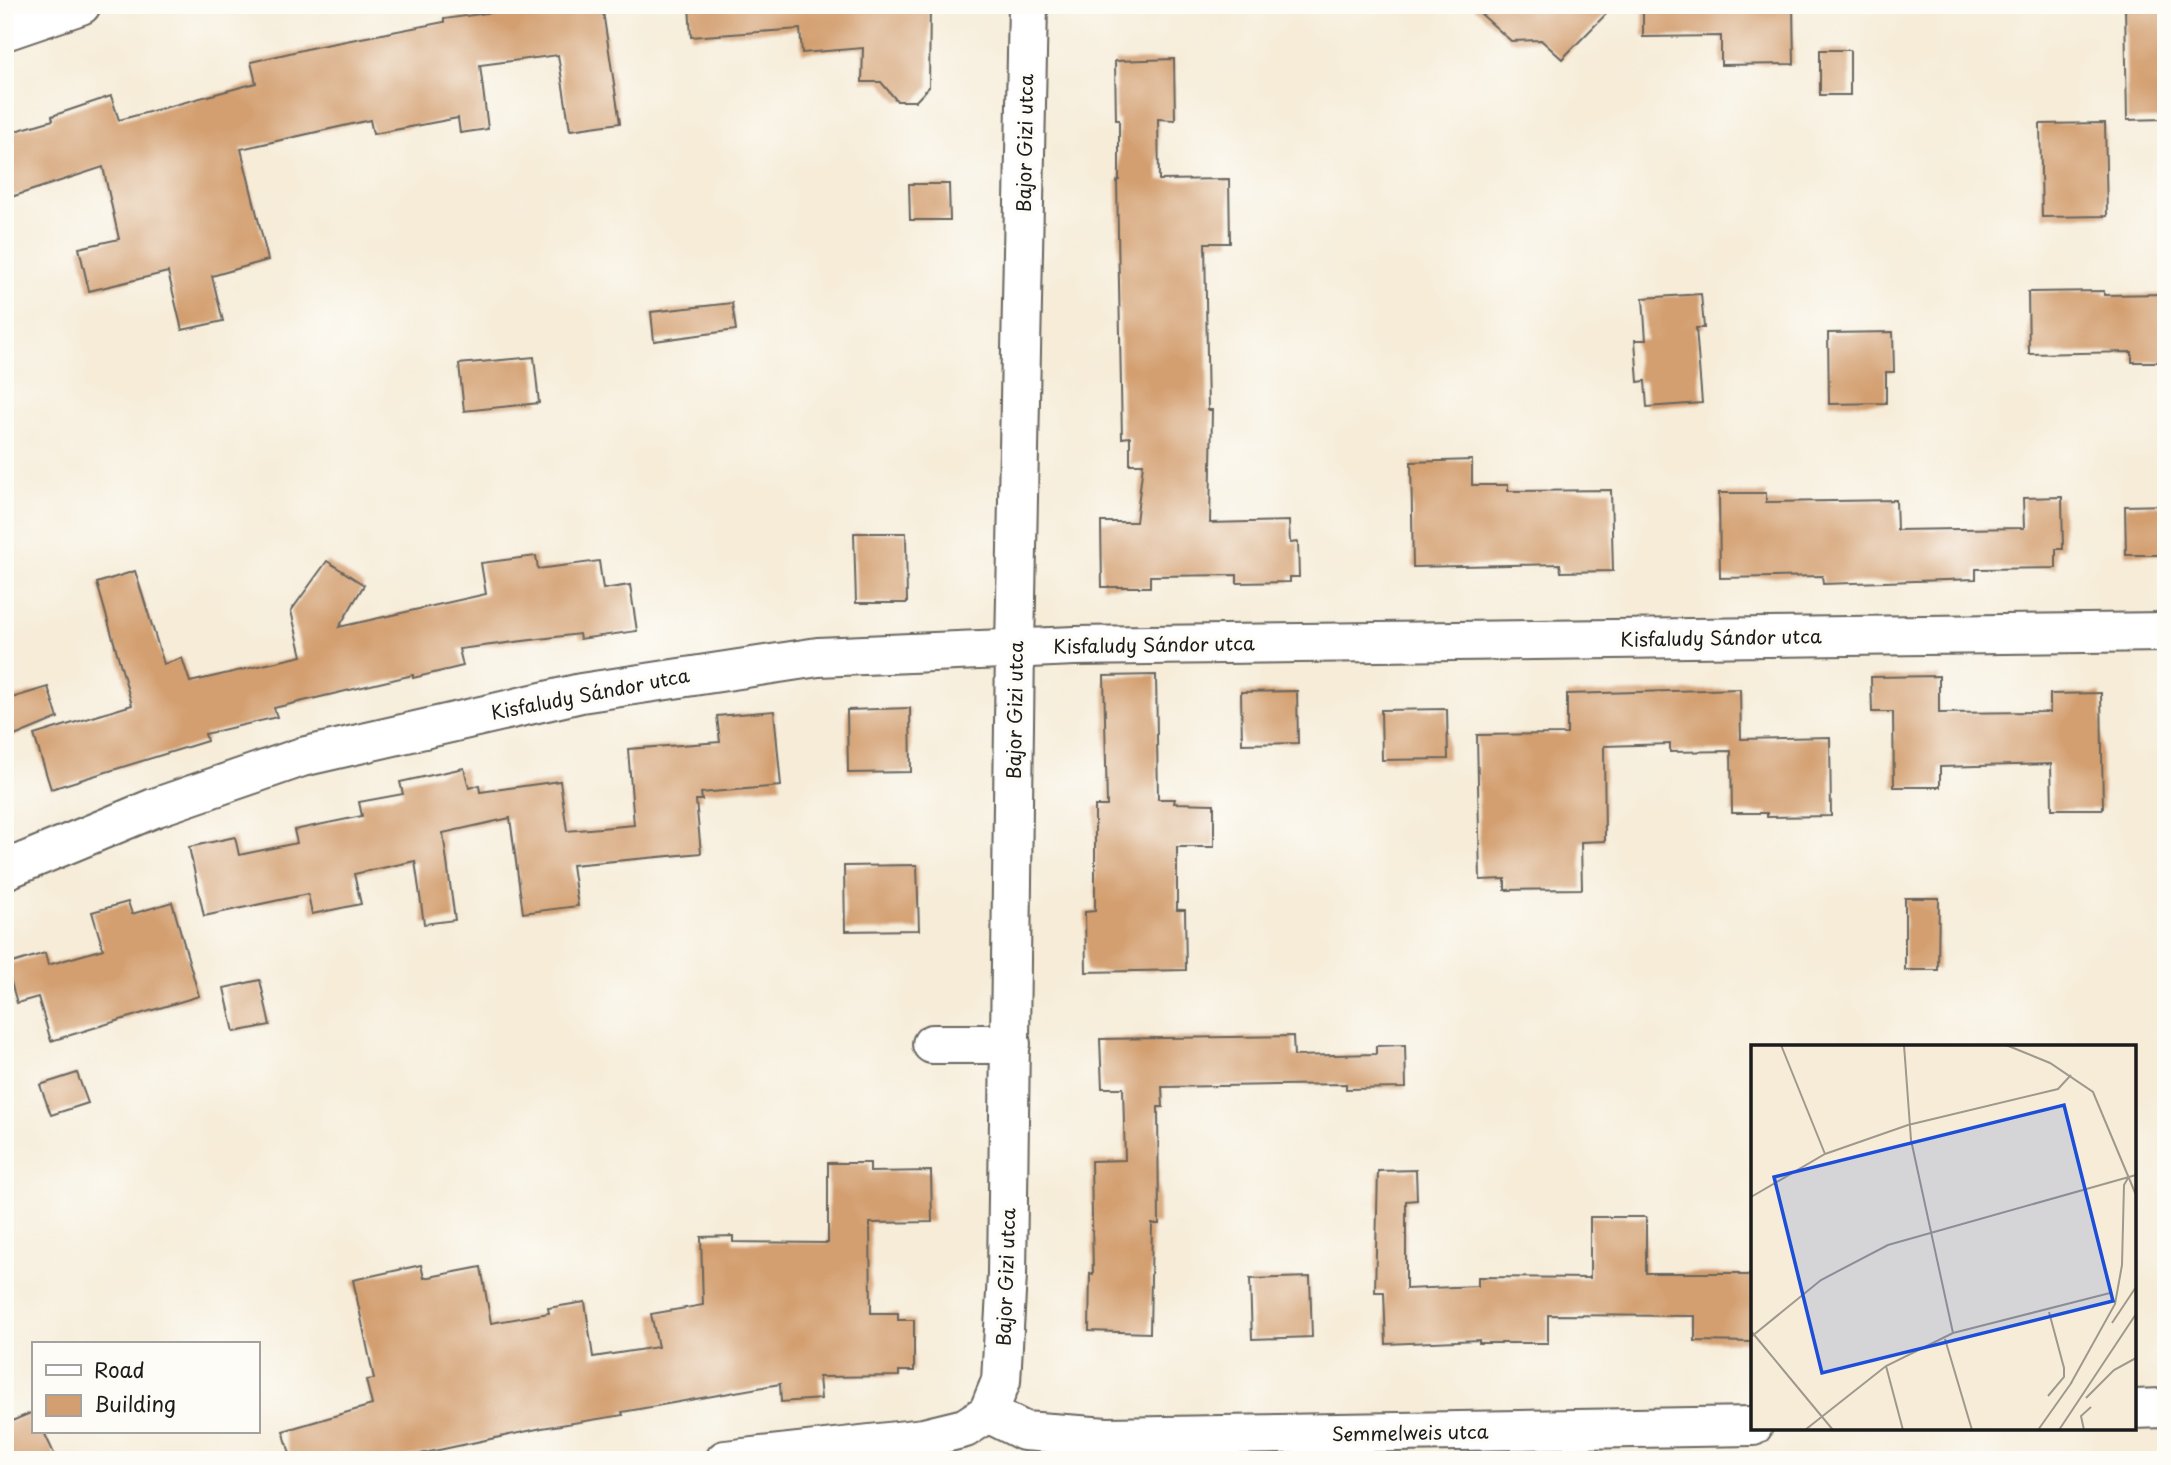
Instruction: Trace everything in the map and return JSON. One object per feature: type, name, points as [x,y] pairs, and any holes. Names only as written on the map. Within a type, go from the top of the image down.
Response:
[{"type":"street","points":[[5,31],[81,5]]},
{"type":"street","name":"Bajor Gizi utca","points":[[988,1413],[1001,1381],[1005,1338],[1028,5]]},
{"type":"street","name":"Kisfaludy Sándor utca","points":[[5,870],[154,808],[302,757],[581,693],[818,657],[1015,647],[2166,632]]},
{"type":"street","points":[[932,1044],[1011,1044]]},
{"type":"street","points":[[725,1460],[925,1449],[988,1413]]},
{"type":"street","name":"Semmelweis utca","points":[[988,1413],[1024,1431],[1107,1437],[1701,1444],[1751,1427]]},
{"type":"building","points":[[545,5],[602,5],[620,123],[570,130],[558,55],[480,65],[488,129],[460,133],[458,118],[373,134],[370,120],[241,149],[268,260],[212,276],[223,321],[182,330],[168,272],[89,291],[79,248],[119,239],[103,167],[5,199],[5,134],[53,120],[52,116],[111,96],[119,120],[256,83],[251,62],[444,22],[444,19]]},
{"type":"building","points":[[689,5],[930,5],[929,87],[916,101],[897,101],[881,82],[862,82],[863,48],[802,53],[800,29],[691,37]]},
{"type":"building","points":[[1471,5],[1615,5],[1562,59],[1541,40],[1511,41]]},
{"type":"building","points":[[1643,5],[1793,5],[1794,64],[1721,65],[1721,36],[1643,37]]},
{"type":"building","points":[[2125,5],[2166,5],[2166,119],[2127,120]]},
{"type":"building","points":[[1820,50],[1850,50],[1850,95],[1820,95]]},
{"type":"building","points":[[1174,59],[1175,120],[1158,119],[1159,180],[1229,179],[1230,243],[1205,243],[1208,410],[1212,410],[1210,523],[1289,521],[1290,543],[1298,542],[1299,577],[1290,577],[1290,582],[1237,583],[1237,575],[1150,576],[1150,587],[1102,587],[1101,522],[1136,522],[1143,464],[1130,464],[1130,437],[1122,438],[1117,181],[1119,120],[1116,120],[1115,61]]},
{"type":"building","points":[[2105,123],[2107,216],[2042,217],[2040,124]]},
{"type":"building","points":[[909,184],[949,184],[950,220],[910,220]]},
{"type":"building","points":[[2104,291],[2104,295],[2166,294],[2166,362],[2132,362],[2132,352],[2029,354],[2028,292]]},
{"type":"building","points":[[1701,294],[1704,328],[1696,328],[1702,403],[1647,407],[1645,381],[1638,382],[1635,340],[1646,340],[1643,298]]},
{"type":"building","points":[[732,303],[736,330],[654,341],[651,312]]},
{"type":"building","points":[[1893,332],[1894,372],[1886,372],[1886,403],[1829,404],[1828,333]]},
{"type":"building","points":[[534,357],[539,403],[464,411],[459,364]]},
{"type":"building","points":[[1472,460],[1472,485],[1508,485],[1508,491],[1611,490],[1613,571],[1561,572],[1560,564],[1413,567],[1411,462]]},
{"type":"building","points":[[1719,493],[1766,493],[1766,502],[1896,500],[1897,530],[2024,528],[2023,498],[2062,497],[2063,549],[2056,549],[2056,568],[1976,569],[1976,579],[1823,584],[1822,576],[1720,578]]},
{"type":"building","points":[[2166,505],[2166,555],[2126,555],[2125,506]]},
{"type":"building","points":[[854,533],[906,533],[907,603],[856,603]]},
{"type":"building","points":[[536,556],[538,569],[599,561],[603,589],[630,585],[637,631],[580,639],[579,634],[459,649],[463,666],[274,708],[277,717],[205,734],[207,741],[51,789],[34,735],[132,705],[97,583],[135,571],[164,664],[182,658],[190,682],[302,656],[291,611],[327,561],[364,585],[339,627],[486,594],[481,563]]},
{"type":"building","points":[[1156,675],[1158,799],[1175,799],[1174,803],[1214,804],[1214,847],[1177,847],[1177,910],[1185,910],[1186,970],[1086,972],[1085,912],[1095,911],[1095,806],[1107,806],[1104,676]]},
{"type":"building","points":[[1939,676],[1939,713],[2050,712],[2050,694],[2101,693],[2103,809],[2052,809],[2051,764],[1940,767],[1940,787],[1894,787],[1893,712],[1872,712],[1871,677]]},
{"type":"building","points":[[48,687],[58,718],[5,740],[5,700]]},
{"type":"building","points":[[1740,689],[1741,739],[1830,737],[1831,816],[1767,817],[1767,813],[1732,813],[1731,751],[1670,752],[1670,744],[1604,746],[1605,841],[1581,842],[1582,889],[1505,890],[1505,879],[1480,880],[1477,735],[1567,734],[1567,694]]},
{"type":"building","points":[[1297,691],[1298,743],[1242,744],[1241,692]]},
{"type":"building","points":[[910,708],[911,772],[848,773],[847,710]]},
{"type":"building","points":[[1447,709],[1448,759],[1382,760],[1381,710]]},
{"type":"building","points":[[774,711],[781,786],[701,793],[702,800],[696,800],[701,853],[572,865],[578,906],[523,913],[510,818],[443,833],[455,920],[424,924],[415,861],[354,874],[361,904],[312,914],[308,894],[204,916],[189,847],[235,837],[239,855],[297,843],[294,830],[362,816],[359,802],[403,794],[400,782],[464,768],[469,788],[479,785],[480,792],[560,781],[567,831],[634,825],[628,749],[720,742],[717,716]]},
{"type":"building","points":[[917,865],[919,930],[845,931],[844,866]]},
{"type":"building","points":[[1905,898],[1939,898],[1938,970],[1905,970]]},
{"type":"building","points":[[128,902],[132,914],[172,902],[199,996],[51,1041],[38,997],[17,1003],[6,965],[45,953],[48,965],[103,949],[92,912]]},
{"type":"building","points":[[260,980],[270,1025],[234,1032],[224,988]]},
{"type":"building","points":[[1293,1036],[1294,1056],[1376,1054],[1376,1046],[1405,1045],[1406,1088],[1346,1089],[1346,1084],[1162,1087],[1163,1107],[1158,1107],[1159,1224],[1152,1224],[1150,1333],[1089,1331],[1090,1273],[1093,1274],[1091,1161],[1125,1160],[1123,1088],[1102,1088],[1100,1039]]},
{"type":"building","points":[[77,1073],[88,1103],[51,1115],[40,1085]]},
{"type":"building","points":[[828,1163],[870,1163],[870,1172],[931,1171],[932,1222],[870,1223],[871,1313],[898,1313],[898,1320],[914,1320],[914,1371],[899,1371],[899,1376],[819,1377],[821,1399],[781,1402],[780,1384],[622,1412],[623,1415],[542,1428],[392,1460],[292,1460],[283,1431],[372,1405],[366,1380],[374,1379],[353,1280],[421,1265],[424,1278],[481,1267],[491,1323],[549,1313],[548,1308],[585,1302],[593,1357],[658,1347],[651,1314],[703,1305],[701,1237],[733,1236],[733,1242],[828,1243]]},
{"type":"building","points":[[1416,1170],[1417,1200],[1406,1201],[1406,1289],[1478,1286],[1478,1277],[1590,1278],[1590,1217],[1646,1217],[1646,1273],[1751,1275],[1751,1342],[1695,1341],[1695,1316],[1548,1315],[1548,1343],[1479,1343],[1479,1340],[1386,1344],[1384,1292],[1375,1292],[1378,1171]]},
{"type":"building","points":[[1310,1277],[1312,1337],[1252,1339],[1250,1279]]},
{"type":"building","points":[[32,1412],[32,1434],[45,1434],[57,1460],[5,1460],[5,1424]]}]
